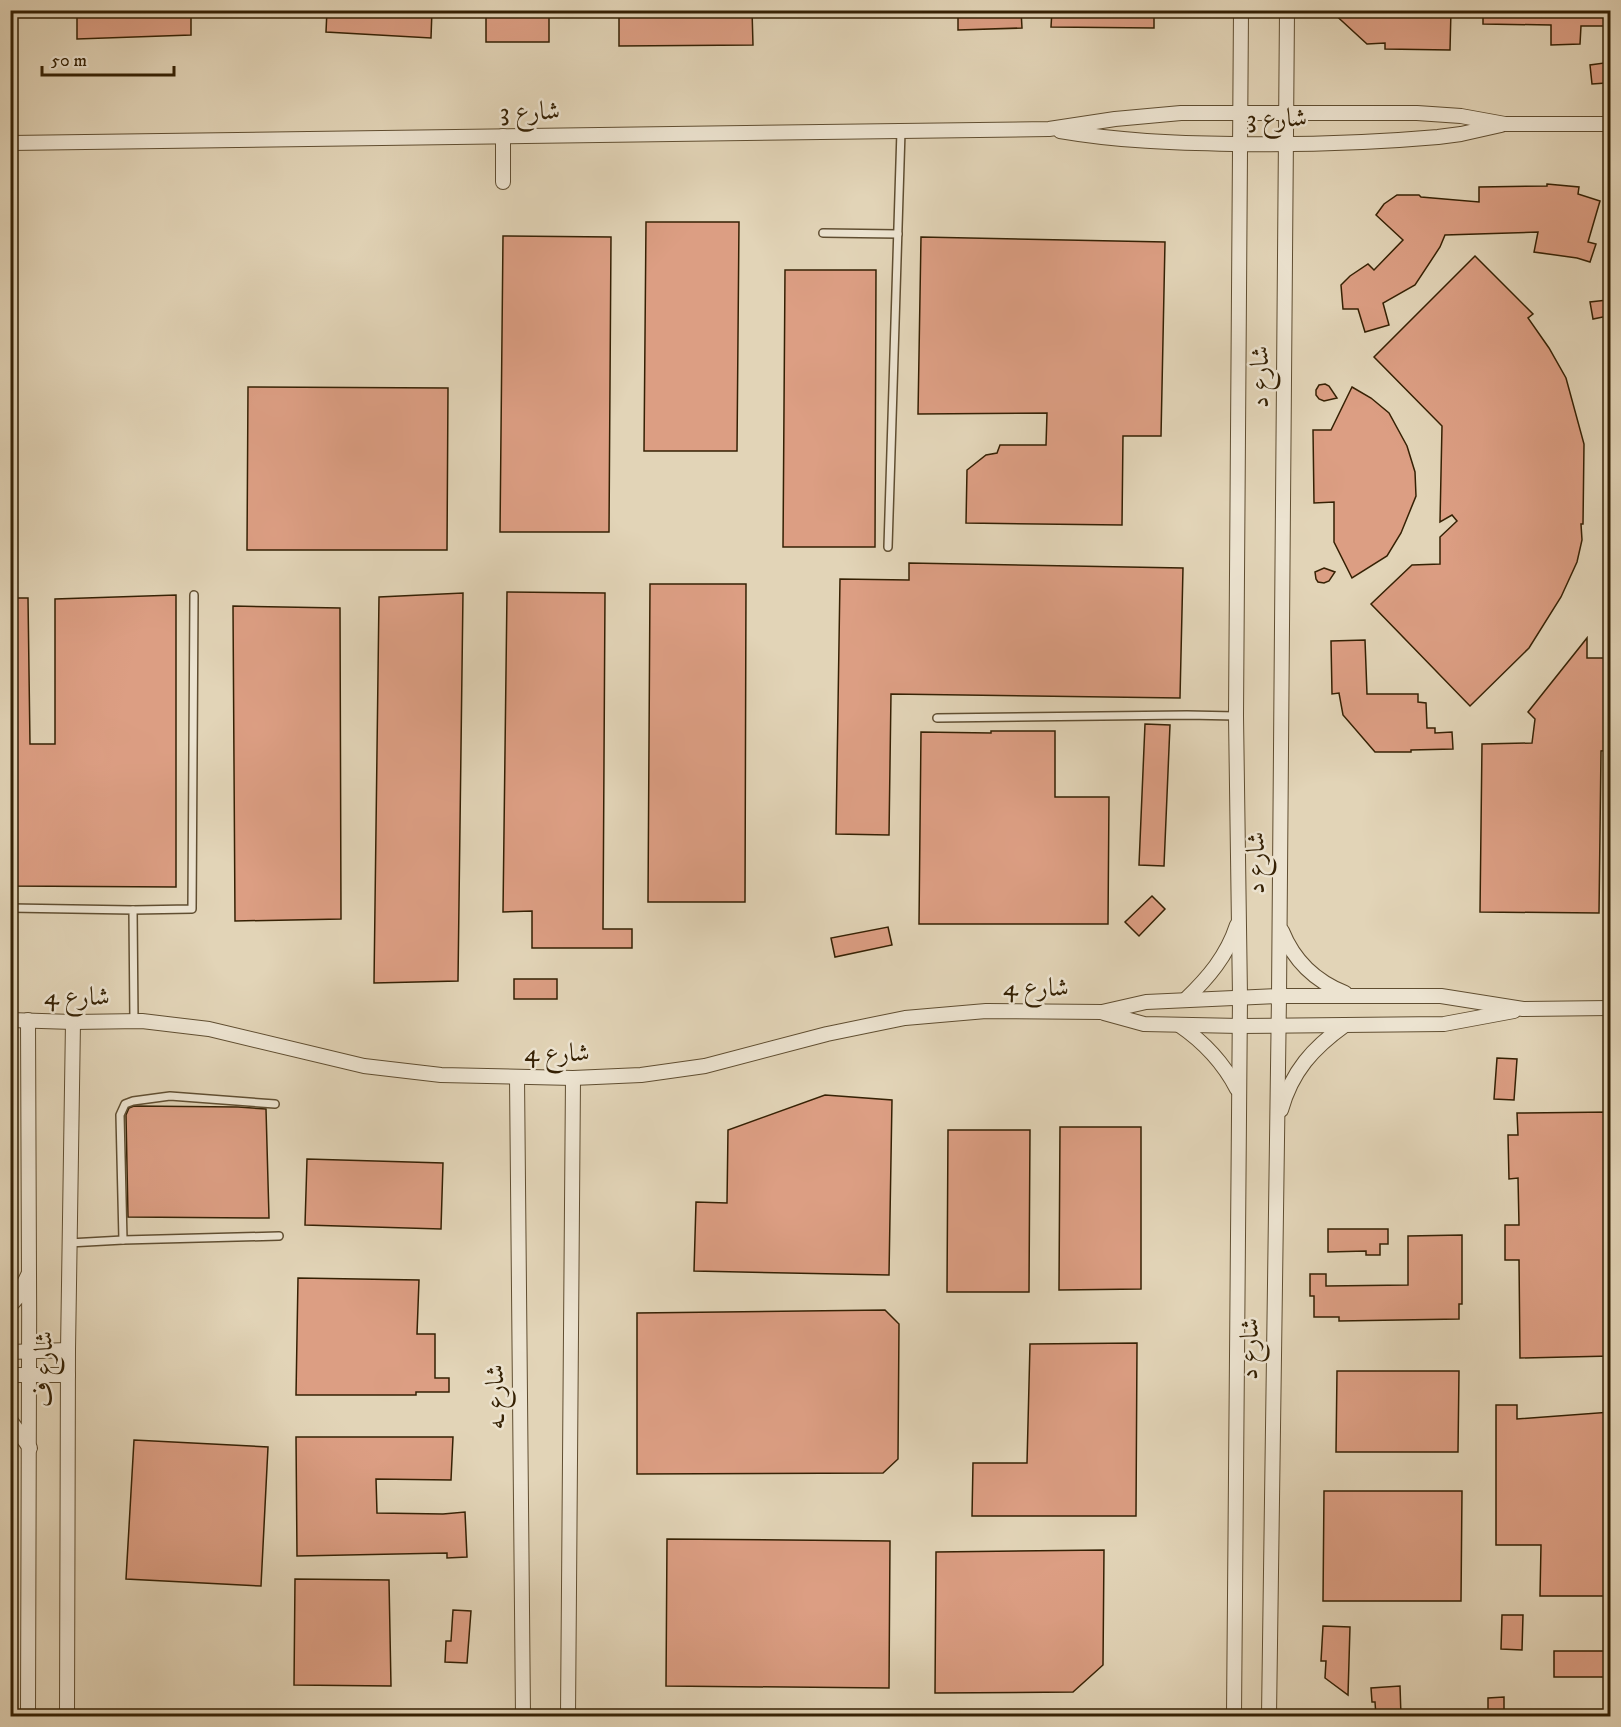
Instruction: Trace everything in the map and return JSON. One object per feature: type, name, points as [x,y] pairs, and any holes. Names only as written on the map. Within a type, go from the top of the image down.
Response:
[{"type":"street","name":"شارع د","points":[[1234,1716],[1240,1026],[1236,716],[1241,10]]},
{"type":"street","name":"شارع د","points":[[1269,1716],[1279,996],[1287,10]]},
{"type":"street","name":"شارع 3","points":[[10,143],[1049,129],[1104,120],[1181,113],[1439,114],[1505,124],[1611,124]]},
{"type":"street","name":"شارع 3","points":[[1049,129],[1147,142],[1286,144],[1438,137],[1505,124]]},
{"type":"street","points":[[503,136],[503,182]]},
{"type":"street","points":[[1185,1000],[1219,963],[1240,917]]},
{"type":"street","points":[[1279,926],[1294,954],[1315,977],[1353,996]]},
{"type":"street","name":"شارع 4","points":[[10,1020],[134,1021],[209,1029],[364,1066],[441,1076],[573,1078],[641,1075],[705,1065],[827,1034],[905,1018],[986,1011],[1102,1012],[1146,1002],[1279,996],[1441,996],[1523,1009],[1611,1008]]},
{"type":"street","name":"شارع 4","points":[[1102,1012],[1143,1024],[1240,1026],[1444,1024],[1523,1009]]},
{"type":"street","name":"شارع ف","points":[[28,1020],[31,1271],[28,1716]]},
{"type":"street","name":"شارع ف","points":[[67,1716],[68,1350],[73,1022]]},
{"type":"street","points":[[1179,1024],[1220,1060],[1239,1092]]},
{"type":"street","points":[[1277,1124],[1293,1079],[1307,1058],[1324,1040],[1345,1025]]},
{"type":"street","name":"شارع ـه","points":[[516,1077],[523,1716]]},
{"type":"street","points":[[568,1716],[573,1078]]},
{"type":"street","points":[[10,1306],[17,1298],[31,1271]]},
{"type":"street","points":[[10,1352],[68,1350]]},
{"type":"street","points":[[10,1375],[68,1375]]},
{"type":"street","points":[[10,1420],[30,1448]]},
{"type":"lane","points":[[888,547],[902,131]]},
{"type":"lane","points":[[824,233],[898,234]]},
{"type":"lane","points":[[10,908],[192,909],[194,595]]},
{"type":"lane","points":[[937,718],[1236,716]]},
{"type":"lane","points":[[134,910],[134,1021]]},
{"type":"lane","points":[[123,1240],[120,1115],[125,1104],[170,1096],[275,1104]]},
{"type":"lane","points":[[69,1243],[279,1236]]},
{"type":"building","points":[[77,10],[191,10],[191,35],[77,39]]},
{"type":"building","points":[[327,10],[432,10],[431,38],[326,32]]},
{"type":"building","points":[[486,10],[549,10],[549,42],[486,42]]},
{"type":"building","points":[[619,10],[752,10],[753,45],[619,46]]},
{"type":"building","points":[[958,10],[1021,10],[1022,28],[958,30]]},
{"type":"building","points":[[1052,10],[1154,10],[1154,28],[1051,27]]},
{"type":"building","points":[[1330,10],[1451,10],[1450,50],[1385,49],[1385,43],[1367,44]]},
{"type":"building","points":[[1483,10],[1611,10],[1611,26],[1581,26],[1580,44],[1551,45],[1551,25],[1483,24]]},
{"type":"building","points":[[1604,63],[1606,83],[1592,84],[1590,65]]},
{"type":"building","points":[[1547,184],[1579,187],[1578,194],[1600,201],[1588,242],[1596,244],[1590,262],[1534,252],[1538,232],[1445,235],[1440,247],[1415,285],[1383,303],[1389,325],[1365,332],[1358,309],[1343,309],[1341,285],[1368,264],[1374,270],[1403,240],[1376,215],[1384,204],[1397,195],[1419,195],[1479,202],[1479,187],[1547,186]]},
{"type":"building","points":[[646,222],[739,222],[737,451],[644,451]]},
{"type":"building","points":[[503,236],[611,237],[609,532],[500,532]]},
{"type":"building","points":[[921,237],[1165,242],[1161,436],[1123,436],[1122,525],[966,523],[967,470],[986,455],[997,453],[1000,445],[1046,445],[1047,413],[918,414]]},
{"type":"building","points":[[1475,256],[1533,314],[1528,318],[1566,378],[1584,444],[1583,524],[1581,524],[1582,540],[1577,562],[1561,597],[1529,648],[1470,706],[1371,604],[1412,565],[1440,564],[1440,537],[1457,521],[1452,515],[1440,522],[1442,426],[1374,357]]},
{"type":"building","points":[[785,270],[876,270],[875,547],[783,547]]},
{"type":"building","points":[[1607,300],[1608,316],[1593,319],[1590,302]]},
{"type":"building","points":[[1325,384],[1337,398],[1324,401],[1319,399],[1316,390],[1319,385]]},
{"type":"building","points":[[248,387],[448,388],[447,550],[247,550]]},
{"type":"building","points":[[1352,387],[1371,398],[1389,413],[1407,446],[1415,472],[1416,496],[1401,533],[1387,556],[1352,578],[1334,542],[1334,502],[1314,503],[1313,430],[1331,430]]},
{"type":"building","points":[[909,563],[1183,568],[1180,698],[891,694],[889,835],[836,834],[840,579],[909,580]]},
{"type":"building","points":[[1324,568],[1335,572],[1329,581],[1318,582],[1315,572]]},
{"type":"building","points":[[650,584],[746,584],[745,902],[648,902]]},
{"type":"building","points":[[507,592],[605,593],[603,929],[632,929],[632,948],[532,948],[532,911],[503,912]]},
{"type":"building","points":[[463,593],[458,981],[374,983],[379,597]]},
{"type":"building","points":[[176,595],[176,887],[10,886],[10,598],[28,598],[30,744],[55,744],[55,599]]},
{"type":"building","points":[[233,606],[340,608],[341,919],[235,921]]},
{"type":"building","points":[[1587,638],[1587,658],[1611,658],[1611,750],[1601,751],[1599,913],[1480,912],[1482,744],[1532,743],[1535,719],[1528,712]]},
{"type":"building","points":[[1365,640],[1367,694],[1418,694],[1418,702],[1426,703],[1427,728],[1435,728],[1435,733],[1452,732],[1453,749],[1375,752],[1343,715],[1339,693],[1332,694],[1331,641]]},
{"type":"building","points":[[1145,724],[1170,725],[1164,866],[1139,865]]},
{"type":"building","points":[[991,731],[1055,731],[1055,797],[1109,797],[1108,924],[919,924],[921,732],[991,733]]},
{"type":"building","points":[[1152,896],[1165,909],[1139,936],[1125,922]]},
{"type":"building","points":[[888,927],[892,945],[835,957],[831,938]]},
{"type":"building","points":[[514,979],[557,979],[557,999],[514,999]]},
{"type":"building","points":[[1497,1058],[1517,1059],[1514,1100],[1494,1099]]},
{"type":"building","points":[[825,1095],[892,1100],[889,1275],[694,1271],[696,1202],[727,1203],[728,1130]]},
{"type":"building","points":[[134,1106],[266,1109],[269,1218],[128,1217],[126,1115],[129,1108]]},
{"type":"building","points":[[1611,1112],[1611,1356],[1520,1358],[1519,1260],[1505,1260],[1505,1225],[1519,1225],[1518,1178],[1509,1179],[1508,1135],[1518,1135],[1517,1113]]},
{"type":"building","points":[[1060,1127],[1141,1127],[1141,1289],[1059,1290]]},
{"type":"building","points":[[948,1130],[1030,1130],[1029,1292],[947,1292]]},
{"type":"building","points":[[307,1159],[443,1163],[441,1229],[305,1225]]},
{"type":"building","points":[[1328,1229],[1388,1229],[1388,1244],[1380,1244],[1380,1255],[1366,1255],[1366,1251],[1328,1252]]},
{"type":"building","points":[[1462,1235],[1462,1304],[1459,1304],[1459,1319],[1339,1321],[1339,1317],[1314,1317],[1314,1296],[1310,1296],[1310,1274],[1326,1274],[1326,1286],[1408,1285],[1408,1236]]},
{"type":"building","points":[[298,1278],[419,1280],[417,1334],[435,1334],[435,1378],[449,1378],[449,1392],[416,1392],[416,1395],[296,1395]]},
{"type":"building","points":[[885,1310],[899,1324],[898,1459],[883,1473],[637,1474],[637,1313]]},
{"type":"building","points":[[1137,1343],[1136,1516],[972,1516],[973,1463],[1027,1463],[1030,1344]]},
{"type":"building","points":[[1337,1371],[1459,1371],[1458,1452],[1336,1452]]},
{"type":"building","points":[[1496,1405],[1517,1405],[1517,1419],[1611,1412],[1611,1596],[1540,1596],[1541,1545],[1496,1545]]},
{"type":"building","points":[[296,1437],[453,1437],[451,1480],[376,1479],[377,1513],[465,1512],[467,1557],[447,1558],[447,1553],[297,1556]]},
{"type":"building","points":[[134,1440],[268,1447],[261,1586],[126,1579]]},
{"type":"building","points":[[1324,1491],[1462,1491],[1461,1601],[1323,1601]]},
{"type":"building","points":[[667,1539],[890,1541],[889,1688],[666,1686]]},
{"type":"building","points":[[1104,1550],[1103,1665],[1073,1692],[935,1693],[936,1552]]},
{"type":"building","points":[[295,1579],[389,1580],[391,1686],[294,1685]]},
{"type":"building","points":[[453,1610],[471,1611],[467,1663],[445,1662],[446,1641],[451,1641]]},
{"type":"building","points":[[1502,1615],[1523,1615],[1522,1650],[1501,1649]]},
{"type":"building","points":[[1323,1626],[1350,1627],[1348,1695],[1325,1678],[1326,1661],[1321,1661]]},
{"type":"building","points":[[1554,1651],[1611,1651],[1611,1677],[1554,1677]]},
{"type":"building","points":[[1400,1686],[1401,1716],[1376,1716],[1371,1688]]},
{"type":"building","points":[[1504,1697],[1504,1716],[1488,1716],[1488,1698]]}]
